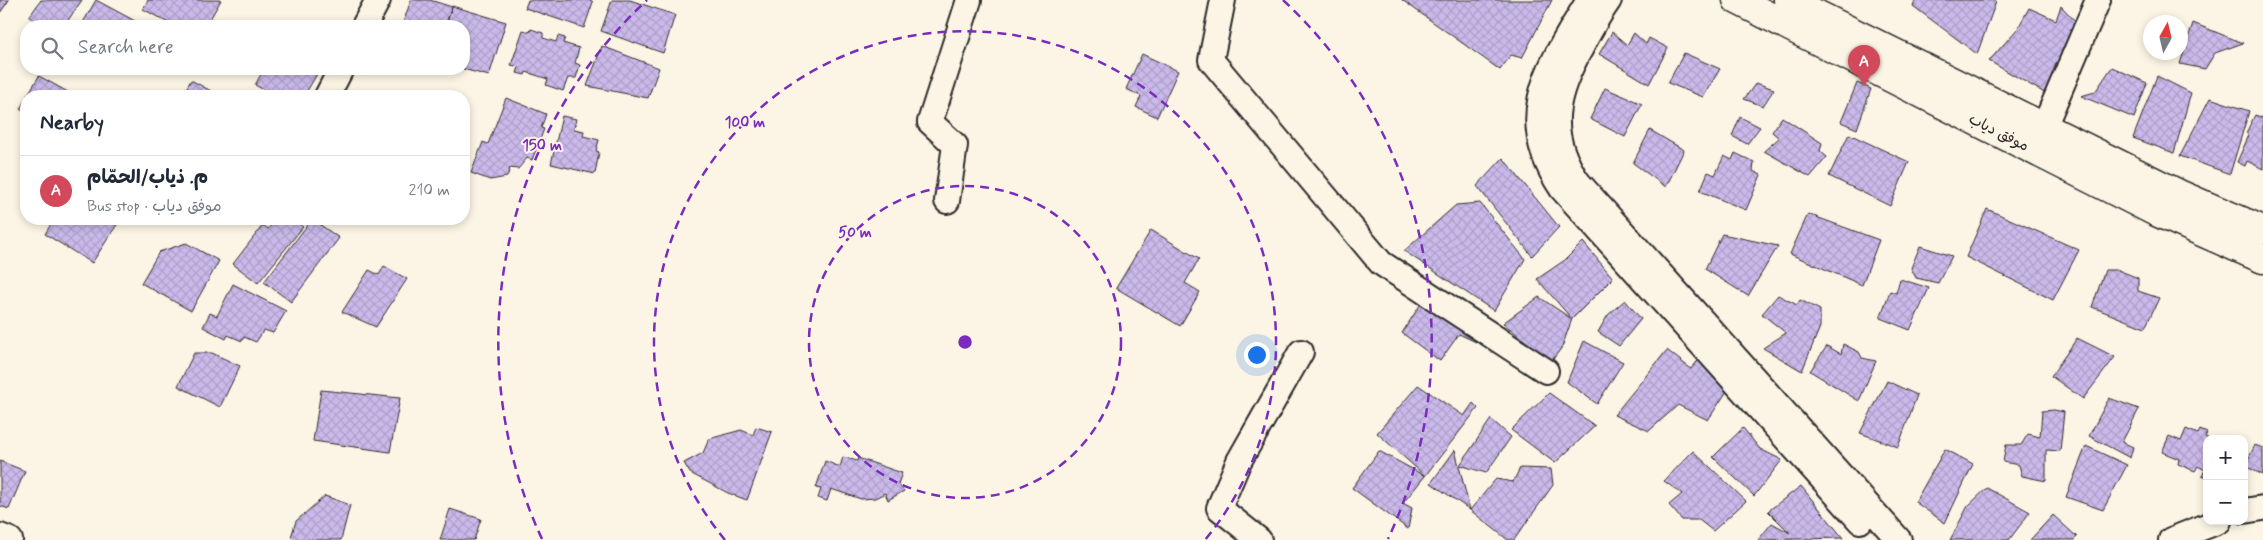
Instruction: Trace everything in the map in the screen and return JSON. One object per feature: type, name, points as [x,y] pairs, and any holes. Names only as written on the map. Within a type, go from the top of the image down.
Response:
[{"type":"main road","name":"موفق دياب","points":[[1737,0],[2154,211],[2263,259]]},
{"type":"main road","name":"موفق دياب","points":[[1788,0],[2178,194],[2263,230]]},
{"type":"street","points":[[367,20],[378,0]]},
{"type":"street","points":[[948,201],[955,145],[930,122],[969,0]]},
{"type":"street","points":[[1223,0],[1211,60],[1381,263],[1546,371]]},
{"type":"street","points":[[1589,0],[1553,60],[1545,82],[1537,128],[1542,151],[1549,170],[1569,197],[1877,540]]},
{"type":"street","points":[[1610,0],[1567,72],[1562,88],[1556,129],[1560,149],[1567,166],[1578,182],[1898,540]]},
{"type":"street","points":[[2044,127],[2098,0]]},
{"type":"street","points":[[329,90],[338,75]]},
{"type":"street","points":[[1259,540],[1219,508],[1239,462],[1301,352]]},
{"type":"street","points":[[2248,511],[2263,508]]},
{"type":"street","points":[[2171,540],[2209,525]]},
{"type":"street","points":[[0,536],[10,540]]},
{"type":"building","points":[[0,0],[9,0],[0,13]]},
{"type":"building","points":[[41,0],[82,0],[68,20],[34,20],[29,17]]},
{"type":"building","points":[[96,0],[133,20],[84,20]]},
{"type":"building","points":[[148,0],[221,0],[209,20],[163,20],[143,9]]},
{"type":"building","points":[[411,0],[430,0],[452,7],[447,20],[404,20]]},
{"type":"building","points":[[528,0],[591,0],[593,2],[584,28],[525,8]]},
{"type":"building","points":[[612,0],[630,0],[675,15],[663,53],[601,31]]},
{"type":"building","points":[[1402,0],[1552,0],[1522,58],[1511,55],[1500,70]]},
{"type":"building","points":[[1915,0],[1992,0],[1996,2],[1977,54],[1913,6]]},
{"type":"building","points":[[452,6],[506,22],[489,76],[470,71],[470,20],[448,20]]},
{"type":"building","points":[[2061,6],[2077,23],[2048,95],[1989,61],[2018,28],[2029,8],[2056,20]]},
{"type":"building","points":[[2193,23],[2243,43],[2215,53],[2205,69],[2180,64],[2181,60],[2188,60],[2188,39]]},
{"type":"building","points":[[531,29],[543,33],[543,38],[556,42],[558,36],[565,38],[563,43],[579,48],[575,63],[580,65],[576,78],[568,78],[563,91],[546,85],[548,79],[526,72],[525,75],[517,73],[519,67],[511,65],[523,30],[530,32]]},
{"type":"building","points":[[1612,32],[1627,45],[1634,33],[1646,44],[1649,38],[1668,48],[1649,84],[1599,54]]},
{"type":"building","points":[[602,46],[659,68],[648,98],[587,86]]},
{"type":"building","points":[[1684,53],[1720,69],[1703,97],[1668,83]]},
{"type":"building","points":[[1142,54],[1178,71],[1157,117],[1136,107],[1141,96],[1126,89]]},
{"type":"building","points":[[2112,67],[2147,83],[2134,118],[2081,96],[2095,92]]},
{"type":"building","points":[[261,75],[316,75],[308,90],[264,90],[255,85]]},
{"type":"building","points":[[39,76],[64,90],[31,90]]},
{"type":"building","points":[[2157,76],[2191,93],[2174,153],[2133,138]]},
{"type":"building","points":[[191,80],[209,90],[185,90]]},
{"type":"building","points":[[1756,83],[1774,89],[1763,106],[1744,99]]},
{"type":"building","points":[[1857,83],[1871,89],[1857,129],[1841,122]]},
{"type":"building","points":[[1605,88],[1642,104],[1625,137],[1590,119]]},
{"type":"building","points":[[506,98],[546,114],[541,128],[544,129],[532,160],[527,158],[518,169],[510,168],[507,177],[490,180],[471,173],[483,142],[488,144]]},
{"type":"building","points":[[2210,98],[2249,111],[2230,174],[2180,156]]},
{"type":"building","points":[[2255,115],[2263,118],[2263,169],[2247,161],[2245,166],[2237,162],[2249,135],[2246,133]]},
{"type":"building","points":[[562,116],[576,119],[574,129],[584,131],[583,136],[599,140],[596,151],[599,152],[595,174],[551,164]]},
{"type":"building","points":[[1740,117],[1760,127],[1747,144],[1732,136]]},
{"type":"building","points":[[1782,117],[1822,143],[1820,151],[1827,157],[1810,177],[1764,151],[1779,138],[1772,132]]},
{"type":"building","points":[[1650,130],[1684,150],[1666,187],[1633,163]]},
{"type":"building","points":[[1849,134],[1909,162],[1890,206],[1829,176]]},
{"type":"building","points":[[1735,153],[1754,162],[1753,171],[1761,175],[1746,210],[1700,191],[1708,172],[1715,175],[1724,156],[1732,160]]},
{"type":"building","points":[[1503,158],[1559,227],[1532,256],[1477,186]]},
{"type":"building","points":[[1480,203],[1525,259],[1494,311],[1404,251],[1456,205]]},
{"type":"building","points":[[1987,209],[2079,250],[2053,300],[1966,257]]},
{"type":"building","points":[[1808,214],[1879,240],[1862,285],[1790,254]]},
{"type":"building","points":[[50,225],[117,225],[92,263],[45,234]]},
{"type":"building","points":[[263,225],[268,229],[271,225],[300,225],[303,227],[258,283],[233,264]]},
{"type":"building","points":[[307,225],[321,225],[339,238],[291,302],[264,282]]},
{"type":"building","points":[[1151,230],[1199,259],[1185,283],[1200,292],[1180,326],[1116,288]]},
{"type":"building","points":[[1722,234],[1778,246],[1748,296],[1705,269]]},
{"type":"building","points":[[1583,242],[1613,278],[1572,319],[1537,279],[1565,260]]},
{"type":"building","points":[[186,243],[219,261],[191,311],[141,283],[159,252]]},
{"type":"building","points":[[1920,246],[1952,256],[1938,283],[1916,278],[1911,268]]},
{"type":"building","points":[[384,266],[407,279],[376,327],[342,312],[369,270],[379,275]]},
{"type":"building","points":[[2105,270],[2118,270],[2138,278],[2138,291],[2159,298],[2145,328],[2092,307]]},
{"type":"building","points":[[1900,279],[1929,288],[1910,330],[1880,318],[1890,291],[1896,293]]},
{"type":"building","points":[[233,284],[286,311],[273,333],[264,330],[256,342],[244,337],[242,341],[228,335],[226,339],[203,327],[210,313],[217,316]]},
{"type":"building","points":[[1778,295],[1797,305],[1800,300],[1820,310],[1820,327],[1802,371],[1763,348],[1786,333],[1762,314]]},
{"type":"building","points":[[1539,297],[1572,319],[1562,347],[1551,362],[1503,323]]},
{"type":"building","points":[[1424,299],[1482,336],[1480,344],[1459,334],[1440,361],[1402,333]]},
{"type":"building","points":[[1625,300],[1641,319],[1619,346],[1598,332],[1608,315]]},
{"type":"building","points":[[2077,338],[2115,357],[2083,399],[2051,376]]},
{"type":"building","points":[[1584,341],[1623,362],[1597,404],[1567,382]]},
{"type":"building","points":[[1843,344],[1859,352],[1862,358],[1876,361],[1859,401],[1810,371],[1827,346],[1841,354]]},
{"type":"building","points":[[1667,350],[1691,369],[1701,357],[1729,388],[1708,420],[1678,405],[1649,431],[1614,415]]},
{"type":"building","points":[[194,353],[212,353],[240,366],[220,407],[178,386]]},
{"type":"building","points":[[1887,381],[1917,395],[1898,447],[1860,433]]},
{"type":"building","points":[[1418,385],[1464,416],[1473,403],[1478,408],[1425,476],[1377,433]]},
{"type":"building","points":[[321,390],[400,398],[390,452],[313,441]]},
{"type":"building","points":[[1549,393],[1595,426],[1555,463],[1511,430]]},
{"type":"building","points":[[2109,398],[2139,409],[2122,442],[2133,447],[2130,458],[2089,436]]},
{"type":"building","points":[[2054,410],[2064,412],[2060,451],[2046,450],[2046,481],[2022,476],[2019,465],[2003,462],[2006,445],[2021,445],[2028,434],[2040,437],[2042,411]]},
{"type":"building","points":[[1491,419],[1511,437],[1486,473],[1460,465]]},
{"type":"building","points":[[756,427],[772,432],[747,500],[728,493],[690,473],[684,463],[703,453],[709,439],[741,430],[753,435]]},
{"type":"building","points":[[1743,428],[1760,449],[1782,460],[1754,496],[1713,457]]},
{"type":"building","points":[[2186,429],[2198,434],[2200,430],[2207,433],[2203,435],[2203,469],[2198,466],[2195,471],[2178,464],[2179,459],[2162,452],[2169,436],[2181,441]]},
{"type":"building","points":[[2255,445],[2263,448],[2263,475],[2248,468],[2248,460]]},
{"type":"building","points":[[2086,446],[2127,465],[2103,510],[2066,497]]},
{"type":"building","points":[[1945,449],[1973,464],[1945,523],[1915,502]]},
{"type":"building","points":[[1455,450],[1470,510],[1431,483]]},
{"type":"building","points":[[1379,451],[1425,476],[1403,503],[1412,508],[1408,529],[1352,488]]},
{"type":"building","points":[[1693,451],[1746,501],[1713,531],[1699,520],[1682,520],[1669,505],[1682,494],[1664,481]]},
{"type":"building","points":[[843,457],[857,461],[858,458],[902,473],[898,484],[904,491],[888,500],[885,493],[875,498],[861,499],[831,489],[827,501],[818,498],[821,489],[816,488],[825,461],[840,467]]},
{"type":"building","points":[[0,461],[25,471],[9,509],[0,506]]},
{"type":"building","points":[[1520,468],[1551,469],[1553,485],[1514,540],[1508,540],[1470,510],[1496,479],[1513,482]]},
{"type":"building","points":[[1801,486],[1843,538],[1758,540],[1772,523],[1790,533],[1768,511]]},
{"type":"building","points":[[1987,488],[2030,512],[2009,540],[1950,540],[1968,506]]},
{"type":"building","points":[[325,496],[350,505],[341,540],[300,540],[291,537],[296,521]]},
{"type":"building","points":[[450,509],[481,519],[474,540],[440,540]]},
{"type":"building","points":[[2053,515],[2077,537],[2074,540],[2030,540]]},
{"type":"place","name":"م. ذياب/الحمّام","points":[[1864,86]]}]
